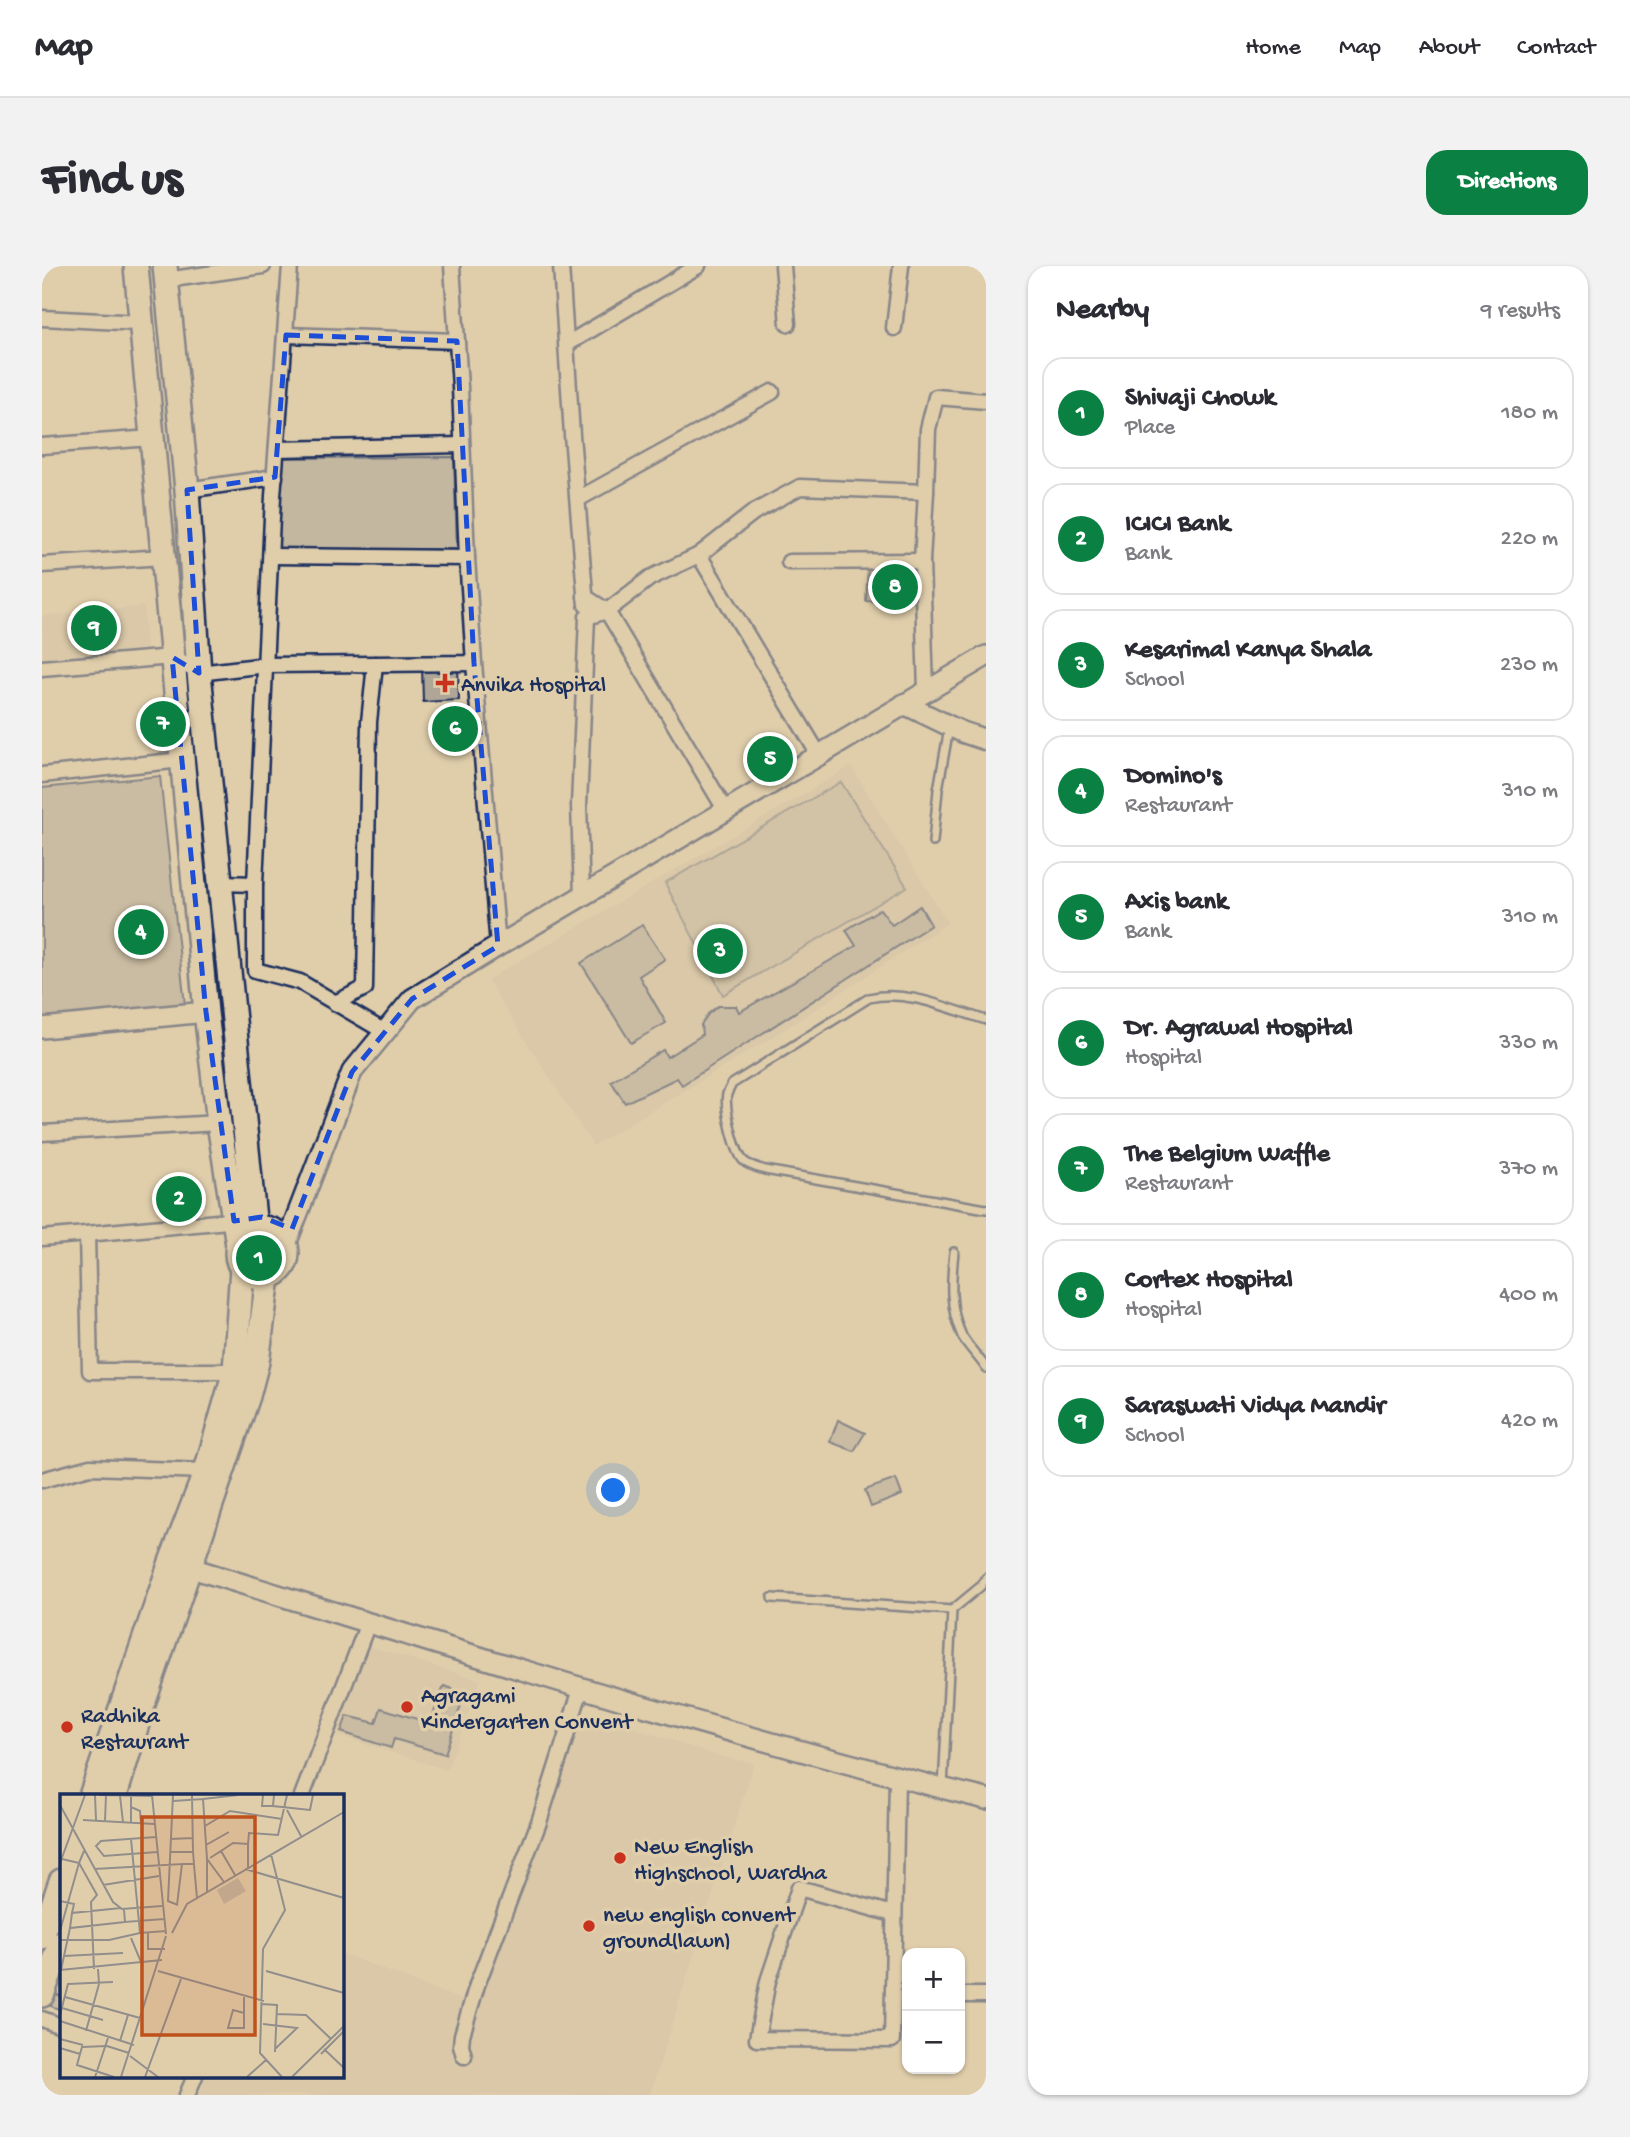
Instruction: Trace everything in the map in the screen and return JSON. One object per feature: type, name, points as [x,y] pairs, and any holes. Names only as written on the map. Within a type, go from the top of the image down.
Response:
[{"type":"main road","points":[[136,266],[206,1012],[219,1123],[246,1224]]},
{"type":"main road","points":[[166,273],[229,974],[246,1224],[238,1261],[242,1268],[255,1277],[268,1277],[284,1266],[289,1236],[352,1072],[412,999],[986,656]]},
{"type":"main road","points":[[904,704],[986,740]]},
{"type":"main road","points":[[42,1028],[206,1012]]},
{"type":"main road","points":[[246,1224],[276,1225],[289,1236]]},
{"type":"main road","points":[[116,1794],[145,1698],[235,1371],[242,1268]]},
{"type":"main road","points":[[91,1794],[253,1380],[268,1277]]},
{"type":"main road","points":[[181,1565],[581,1689],[897,1778],[986,1799]]},
{"type":"main road","points":[[42,1937],[60,1884]]},
{"type":"main road","points":[[42,1995],[60,1947]]},
{"type":"street","points":[[166,273],[263,266]]},
{"type":"street","points":[[255,970],[255,884],[271,556],[290,266]]},
{"type":"street","points":[[452,266],[474,663],[498,946]]},
{"type":"street","points":[[561,266],[587,617],[579,805],[582,896]]},
{"type":"street","points":[[567,344],[698,266]]},
{"type":"street","points":[[783,266],[788,324]]},
{"type":"street","points":[[894,328],[901,266]]},
{"type":"street","points":[[42,318],[141,323]]},
{"type":"street","points":[[286,335],[457,341]]},
{"type":"street","points":[[578,499],[772,392]]},
{"type":"street","points":[[926,692],[922,561],[928,429],[936,397],[986,401]]},
{"type":"street","points":[[42,446],[152,438]]},
{"type":"street","points":[[277,449],[462,445]]},
{"type":"street","points":[[187,490],[275,477]]},
{"type":"street","points":[[587,617],[607,611],[650,578],[699,555],[754,512],[800,487],[926,492]]},
{"type":"street","points":[[699,555],[819,755]]},
{"type":"street","points":[[42,565],[163,556]]},
{"type":"street","points":[[271,556],[467,558]]},
{"type":"street","points":[[789,562],[922,561]]},
{"type":"street","points":[[585,597],[607,611],[726,811]]},
{"type":"street","points":[[42,668],[172,657],[200,673],[266,665],[474,663]]},
{"type":"street","points":[[335,1003],[365,988],[369,722],[375,664]]},
{"type":"street","points":[[42,775],[182,760]]},
{"type":"street","points":[[221,883],[255,884]]},
{"type":"street","points":[[229,974],[255,970],[300,982],[385,1032]]},
{"type":"street","points":[[42,1133],[219,1123]]},
{"type":"street","points":[[42,1238],[246,1224]]},
{"type":"street","points":[[87,1234],[90,1371],[235,1371]]},
{"type":"street","points":[[42,1480],[90,1467],[206,1471]]},
{"type":"street","points":[[303,1794],[368,1623]]},
{"type":"street","points":[[464,2056],[462,2035],[477,1985],[538,1822],[581,1689]]},
{"type":"street","points":[[893,1914],[799,1888],[768,1981],[757,2039],[891,2040],[897,1778]]},
{"type":"street","points":[[892,1993],[902,1994]]},
{"type":"street","points":[[965,1995],[986,1995]]},
{"type":"street","points":[[42,2019],[60,2026]]},
{"type":"street","points":[[187,2095],[193,2078]]},
{"type":"lane","points":[[933,842],[938,790],[950,726]]},
{"type":"lane","points":[[986,1020],[898,996],[869,998],[732,1084],[727,1093],[726,1106],[738,1153],[744,1162],[753,1166],[986,1209]]},
{"type":"lane","points":[[954,1252],[950,1289],[954,1312],[962,1336],[986,1368]]},
{"type":"lane","points":[[772,1598],[951,1610],[981,1586],[986,1578]]},
{"type":"lane","points":[[943,1789],[951,1610]]},
{"type":"highlighted area","points":[[286,335],[457,341],[474,663],[498,946],[412,999],[352,1072],[292,1229],[262,1217],[234,1221],[206,1012],[172,657],[199,673],[187,490],[275,477]]},
{"type":"shaded area","points":[[454,457],[457,549],[271,549],[284,458]]},
{"type":"shaded area","points":[[144,606],[146,649],[43,662],[42,616]]},
{"type":"shaded area","points":[[851,766],[948,923],[770,1039],[593,1146],[487,980]]},
{"type":"shaded area","points":[[841,782],[907,887],[723,995],[665,883]]},
{"type":"shaded area","name":"Agragami Kindergarten Convent","points":[[369,1646],[481,1680],[447,1770],[333,1734]]},
{"type":"shaded area","name":"New English Highschool, Wardha","points":[[571,1707],[719,1756],[754,1763],[650,2095],[200,2095],[205,2078],[343,2078],[343,1954],[462,2000]]},
{"type":"building","points":[[868,565],[908,567],[906,603],[866,601]]},
{"type":"building","points":[[458,665],[459,700],[423,702],[422,666]]},
{"type":"building","points":[[473,714],[474,744],[445,744],[445,715]]},
{"type":"building","points":[[160,776],[185,1005],[42,1020],[42,788]]},
{"type":"building","points":[[920,906],[931,925],[682,1085],[677,1078],[625,1103],[611,1081],[663,1050],[667,1057],[702,1035],[701,1025],[708,1014],[718,1006],[736,1006],[739,1012],[856,946],[846,930],[880,909],[892,925]]},
{"type":"building","points":[[642,925],[665,959],[639,976],[666,1023],[631,1043],[581,963]]},
{"type":"building","points":[[838,1420],[865,1433],[854,1451],[830,1442]]},
{"type":"building","points":[[896,1479],[902,1495],[871,1507],[865,1490]]},
{"type":"building","points":[[444,1686],[465,1693],[445,1754],[394,1739],[391,1748],[341,1732],[347,1716],[376,1723],[381,1708],[430,1723]]},
{"type":"building","points":[[47,1991],[60,1996],[60,2010],[43,2003]]},
{"type":"place","name":"Cortex Hospital","points":[[895,587]]},
{"type":"place","name":"Saraswati Vidya Mandir","points":[[94,628]]},
{"type":"place","name":"Anvika Hospital","points":[[445,683]]},
{"type":"place","name":"The Belgium Waffle","points":[[163,724]]},
{"type":"place","name":"Dr. Agrawal Hospital","points":[[455,729]]},
{"type":"place","name":"Axis bank","points":[[770,759]]},
{"type":"place","name":"Domino's","points":[[141,932]]},
{"type":"place","name":"Kesarimal Kanya Shala","points":[[720,951]]},
{"type":"place","name":"ICICI Bank","points":[[179,1199]]},
{"type":"place","name":"Shivaji Chowk","points":[[259,1258]]},
{"type":"place","name":"Agragami Kindergarten Convent","points":[[407,1707]]},
{"type":"place","name":"Radhika Restaurant","points":[[67,1727]]},
{"type":"place","name":"New English Highschool, Wardha","points":[[620,1858]]},
{"type":"place","name":"new english convent ground(lawn)","points":[[589,1926]]}]
